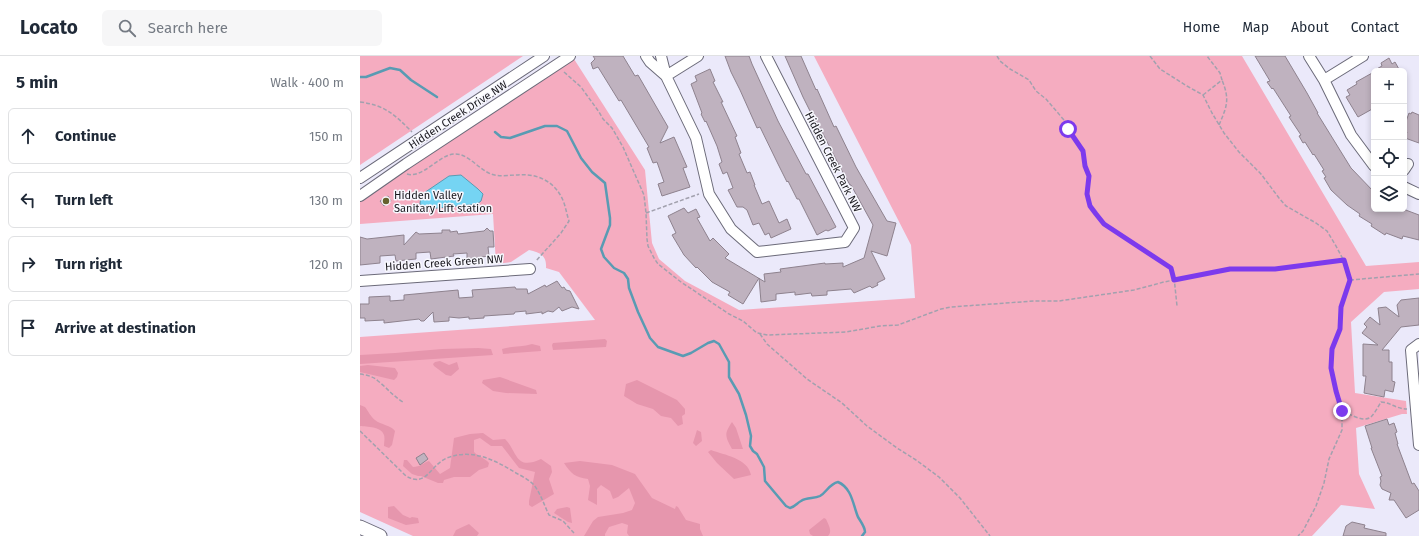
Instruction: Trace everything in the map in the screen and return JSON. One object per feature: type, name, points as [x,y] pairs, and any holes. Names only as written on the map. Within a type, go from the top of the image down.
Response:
[{"type":"main road","points":[[360,527],[380,536]]},
{"type":"street","name":"Hidden Creek Drive NW","points":[[362,177],[544,56]]},
{"type":"street","name":"Hidden Creek Drive NW","points":[[360,196],[570,56]]},
{"type":"street","points":[[646,56],[650,62],[666,76]]},
{"type":"street","points":[[661,56],[666,76]]},
{"type":"street","points":[[666,76],[698,56]]},
{"type":"street","name":"Hidden Creek Park NW","points":[[666,76],[696,138],[709,194],[731,229],[757,252],[845,242],[854,228],[766,56]]},
{"type":"street","points":[[1309,56],[1324,80],[1351,135],[1371,162]]},
{"type":"street","points":[[1324,80],[1364,56]]},
{"type":"street","points":[[362,177],[373,188]]},
{"type":"street","points":[[1407,188],[1419,194]]},
{"type":"street","name":"Hidden Creek Green NW","points":[[360,281],[530,268]]},
{"type":"street","points":[[1419,344],[1410,350],[1419,445]]},
{"type":"path","points":[[997,56],[1005,66],[1029,80],[1036,91],[1064,120],[1076,141],[1082,148],[1085,166],[1089,176],[1088,197],[1091,208],[1100,221],[1171,268],[1177,306]]},
{"type":"path","points":[[1150,56],[1160,69],[1203,95],[1219,125],[1240,152],[1261,174],[1279,198],[1286,206],[1327,231],[1344,260],[1350,280],[1341,307],[1340,329],[1332,349],[1331,368],[1342,411],[1342,430],[1329,459],[1324,484],[1316,506],[1303,532],[1298,536]]},
{"type":"path","points":[[1207,56],[1220,73],[1227,92],[1226,107],[1219,125]]},
{"type":"path","points":[[563,70],[581,87],[603,119],[612,128],[620,140],[644,195],[648,246],[658,264],[680,282],[729,314],[743,321],[760,334],[767,344],[807,379],[842,402],[867,426],[939,477],[960,498],[990,536]]},
{"type":"path","points":[[1203,95],[1222,80]]},
{"type":"path","points":[[360,102],[374,104],[386,110],[398,117],[412,132]]},
{"type":"path","points":[[408,174],[417,174],[451,155],[461,155],[466,157],[482,170],[492,175],[525,174],[541,177],[546,180],[555,188],[562,198],[569,221],[561,233],[530,268]]},
{"type":"path","points":[[646,213],[701,193]]},
{"type":"path","points":[[760,334],[846,332],[880,326],[898,325],[941,309],[951,307],[1034,301],[1059,301],[1134,290],[1174,280],[1230,269],[1275,269],[1344,260]]},
{"type":"path","points":[[1350,280],[1419,274]]},
{"type":"path","points":[[360,374],[378,380],[392,395],[403,402]]},
{"type":"path","points":[[1342,411],[1355,417],[1365,419],[1371,416],[1381,402],[1385,402],[1399,409],[1415,408]]},
{"type":"path","points":[[360,431],[406,476],[412,479],[418,480],[424,478],[435,466],[445,459],[456,455],[471,454],[486,457],[502,464],[533,484],[540,493],[549,515],[563,521],[574,533]]},
{"type":"shaded area","points":[[360,56],[523,56],[360,165]]},
{"type":"shaded area","points":[[814,56],[1242,56],[1366,266],[1419,262],[1419,289],[1384,292],[1351,322],[1355,393],[1406,401],[1407,414],[1402,414],[1356,428],[1359,474],[1375,509],[1341,505],[1312,536],[413,536],[360,512],[360,337],[595,320],[559,272],[546,268],[544,257],[539,253],[529,250],[511,262],[496,264],[493,214],[360,224],[360,201],[574,59],[645,170],[652,243],[659,259],[685,281],[739,310],[915,298],[911,245]]},
{"type":"shaded area","points":[[605,339],[607,341],[606,347],[553,350],[552,345],[553,343]]},
{"type":"shaded area","points":[[532,344],[540,346],[541,351],[503,354],[502,349]]},
{"type":"shaded area","points":[[478,348],[491,349],[493,355],[360,364],[360,355]]},
{"type":"shaded area","points":[[440,361],[449,365],[457,362],[459,369],[451,376],[446,375],[433,364]]},
{"type":"shaded area","points":[[368,365],[395,368],[398,373],[397,377],[394,380],[360,372],[360,366]]},
{"type":"shaded area","points":[[500,377],[536,390],[537,394],[493,391],[482,383],[483,380]]},
{"type":"shaded area","points":[[637,380],[677,400],[685,409],[685,414],[682,416],[683,424],[678,426],[671,418],[661,416],[653,409],[637,404],[624,396],[626,384]]},
{"type":"shaded area","points":[[360,405],[365,407],[375,420],[391,427],[395,431],[392,445],[389,448],[384,446],[384,435],[380,430],[377,428],[360,426]]},
{"type":"shaded area","points":[[732,422],[736,428],[743,449],[732,449],[728,441],[726,435]]},
{"type":"shaded area","points":[[697,430],[701,432],[702,441],[696,446],[693,443]]},
{"type":"shaded area","points":[[483,433],[493,440],[505,439],[518,458],[526,463],[541,459],[551,466],[552,472],[549,479],[554,494],[532,507],[529,505],[535,472],[519,468],[502,446],[491,446],[480,438],[474,440],[474,452],[489,463],[488,467],[479,470],[470,477],[454,477],[444,480],[443,483],[438,483],[412,474],[403,466],[404,460],[407,460],[413,467],[420,466],[429,461],[440,474],[450,468],[454,438],[470,434]]},
{"type":"shaded area","points":[[711,450],[740,461],[749,469],[751,475],[734,479],[708,452]]},
{"type":"shaded area","points":[[580,461],[612,465],[635,474],[652,498],[675,509],[676,506],[678,507],[686,520],[700,524],[700,529],[703,536],[629,536],[627,533],[628,525],[622,523],[609,527],[605,536],[584,536],[593,521],[598,517],[632,510],[635,503],[629,488],[613,499],[610,491],[601,485],[597,489],[597,505],[588,500],[590,486],[588,479],[574,474],[564,463]]},
{"type":"shaded area","points":[[394,506],[403,515],[410,518],[418,518],[419,523],[406,525],[388,518],[388,507]]},
{"type":"shaded area","points":[[567,507],[570,508],[572,523],[554,513],[557,509]]},
{"type":"shaded area","points":[[824,518],[826,519],[830,528],[828,536],[813,536],[810,534],[809,530]]},
{"type":"shaded area","points":[[469,524],[479,533],[477,536],[453,536],[456,530]]},
{"type":"water","points":[[461,175],[483,194],[481,201],[477,204],[427,209],[420,204],[421,195],[449,176]]},
{"type":"building","points":[[593,56],[623,56],[635,76],[638,75],[668,127],[660,143],[674,137],[687,167],[683,168],[690,187],[662,196],[658,184],[664,182],[657,162],[653,163],[647,148],[649,147],[621,100],[619,101],[598,67],[593,69],[591,63],[595,59]]},
{"type":"building","points":[[725,56],[749,56],[778,121],[836,227],[817,235],[799,199],[797,199],[788,181],[787,182],[760,127],[757,128]]},
{"type":"building","points":[[785,56],[801,56],[834,127],[836,126],[856,167],[887,221],[896,223],[887,256],[871,251],[885,279],[877,283],[878,285],[872,288],[870,286],[854,293],[851,289],[827,291],[827,295],[812,296],[811,293],[795,295],[795,292],[776,294],[776,300],[761,302],[759,278],[765,282],[764,274],[781,272],[780,269],[825,263],[843,263],[843,267],[864,258],[873,225],[821,130],[820,131]]},
{"type":"building","points":[[1255,56],[1285,56],[1317,113],[1351,168],[1371,189],[1371,212],[1407,212],[1407,210],[1419,215],[1419,240],[1403,236],[1402,239],[1386,233],[1385,235],[1371,226],[1372,224],[1359,216],[1360,214],[1347,205],[1331,190],[1324,178],[1326,177],[1322,171],[1324,170],[1305,142],[1303,143],[1299,136],[1301,135],[1289,117],[1291,116],[1273,88],[1272,89],[1267,82],[1270,81]]},
{"type":"building","points":[[1389,58],[1392,64],[1395,62],[1398,68],[1378,68],[1382,66],[1381,63]]},
{"type":"building","points":[[710,69],[715,81],[713,82],[723,102],[721,102],[737,136],[735,137],[741,153],[739,154],[747,173],[750,172],[762,204],[769,201],[779,223],[787,219],[791,229],[771,238],[769,233],[765,235],[759,223],[753,225],[747,210],[743,207],[737,207],[728,190],[733,188],[727,172],[723,174],[719,164],[722,162],[717,146],[706,121],[705,122],[701,114],[702,113],[691,84],[697,81],[695,76]]},
{"type":"building","points":[[1371,74],[1371,110],[1358,117],[1346,97],[1350,95],[1347,90],[1357,84],[1356,82]]},
{"type":"building","points":[[1412,112],[1419,115],[1419,143],[1407,139],[1407,119],[1409,113],[1411,114]]},
{"type":"building","name":"Hidden Valley Sanitary Lift station","points":[[388,196],[391,201],[384,206],[380,201]]},
{"type":"building","points":[[684,208],[688,213],[696,209],[700,217],[697,218],[710,241],[713,238],[729,254],[725,258],[759,278],[743,304],[728,295],[730,292],[712,282],[684,255],[672,235],[676,233],[668,216]]},
{"type":"building","points":[[487,228],[490,231],[493,231],[494,247],[488,247],[489,256],[467,259],[467,253],[453,254],[454,256],[431,259],[430,252],[416,253],[416,259],[396,261],[395,255],[380,256],[380,263],[360,265],[360,237],[367,239],[404,235],[404,245],[416,232],[419,234],[442,233],[442,230],[450,230],[450,232],[457,231],[458,234],[484,231]]},
{"type":"building","points":[[557,281],[562,288],[564,287],[566,290],[570,291],[579,309],[572,307],[562,311],[559,307],[553,312],[548,311],[542,314],[542,312],[526,314],[526,311],[515,312],[514,314],[484,316],[484,318],[469,319],[469,317],[449,317],[449,321],[434,322],[433,312],[424,321],[419,319],[384,323],[384,320],[365,321],[365,318],[360,318],[360,304],[369,304],[369,297],[390,296],[390,301],[404,300],[404,295],[458,290],[459,298],[473,297],[472,290],[515,287],[516,289],[527,289],[528,294],[545,285],[546,287]]},
{"type":"building","points":[[1419,298],[1419,325],[1401,327],[1382,350],[1389,350],[1389,362],[1392,362],[1392,381],[1395,382],[1393,392],[1385,390],[1384,397],[1364,393],[1366,376],[1363,376],[1363,344],[1378,345],[1362,333],[1367,327],[1364,324],[1370,317],[1380,325],[1378,308],[1386,307],[1399,317],[1397,305],[1401,300]]},
{"type":"building","points":[[1387,419],[1389,425],[1394,423],[1397,432],[1395,433],[1397,444],[1412,484],[1414,483],[1419,491],[1419,510],[1406,518],[1394,500],[1389,500],[1391,493],[1382,489],[1380,485],[1380,477],[1382,476],[1371,448],[1365,426]]},
{"type":"building","points":[[424,453],[428,459],[420,465],[416,458]]},
{"type":"building","points":[[1352,522],[1365,525],[1364,528],[1386,533],[1386,536],[1343,536],[1346,526]]},
{"type":"waterway","points":[[360,77],[366,77],[390,68],[400,70],[411,80],[437,97]]},
{"type":"waterway","points":[[495,132],[501,137],[510,138],[545,126],[557,126],[567,131],[581,158],[592,172],[605,183],[610,225],[601,249],[604,257],[614,268],[624,273],[628,279],[629,288],[650,338],[658,347],[683,356],[708,343],[714,341],[719,344],[729,362],[729,377],[739,394],[751,436],[750,446],[757,454],[764,467],[765,481],[786,506],[790,508],[803,500],[820,496],[832,484],[838,482],[846,488],[851,497],[858,517],[863,524],[865,532],[862,536]]},
{"type":"place","name":"Hidden Valley Sanitary Lift station","points":[[386,201]]},
{"type":"route","points":[[1068,129],[1082,148],[1085,166],[1090,182],[1087,194],[1091,208],[1100,221],[1164,262],[1171,268],[1174,280],[1230,269],[1275,269],[1344,260],[1350,280],[1341,307],[1340,329],[1332,349],[1331,368],[1342,411]]}]
